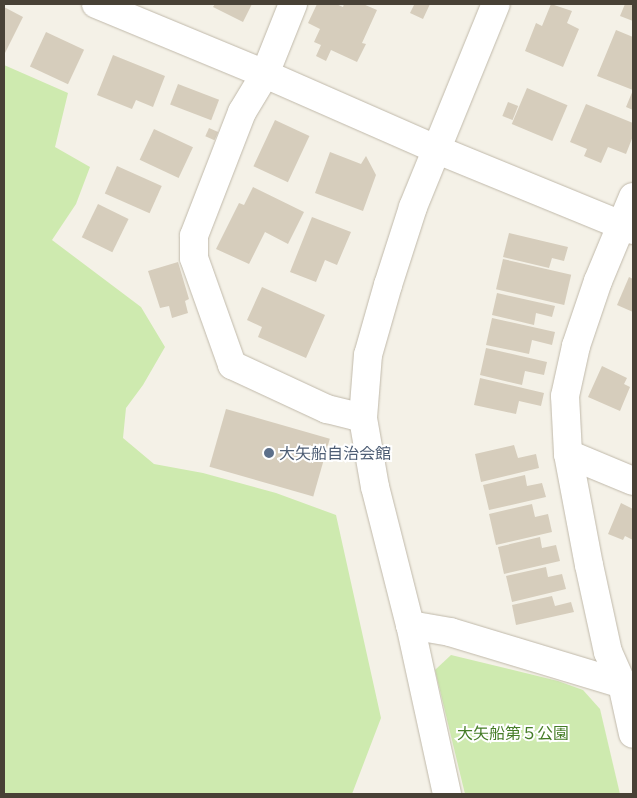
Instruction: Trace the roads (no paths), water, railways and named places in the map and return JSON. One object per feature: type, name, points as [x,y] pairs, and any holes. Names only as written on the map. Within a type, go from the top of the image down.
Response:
[{"type":"street","points":[[96,4],[265,74],[438,150],[628,228]]},
{"type":"street","points":[[293,4],[265,74],[242,112],[194,236],[194,258],[232,365],[327,409],[362,418]]},
{"type":"street","points":[[447,794],[410,625],[375,487],[362,418],[368,355],[413,207],[438,150],[470,62],[496,4]]},
{"type":"street","points":[[633,197],[628,228],[598,281],[576,346],[565,396],[568,454],[589,565],[608,652],[627,686],[633,734]]},
{"type":"street","points":[[568,454],[633,481]]},
{"type":"street","points":[[410,625],[450,632],[627,686]]},
{"type":"place","name":"大矢船自治会館","points":[[269,453]]},
{"type":"park label","name":"大矢船第５公園","points":[[513,733]]}]
